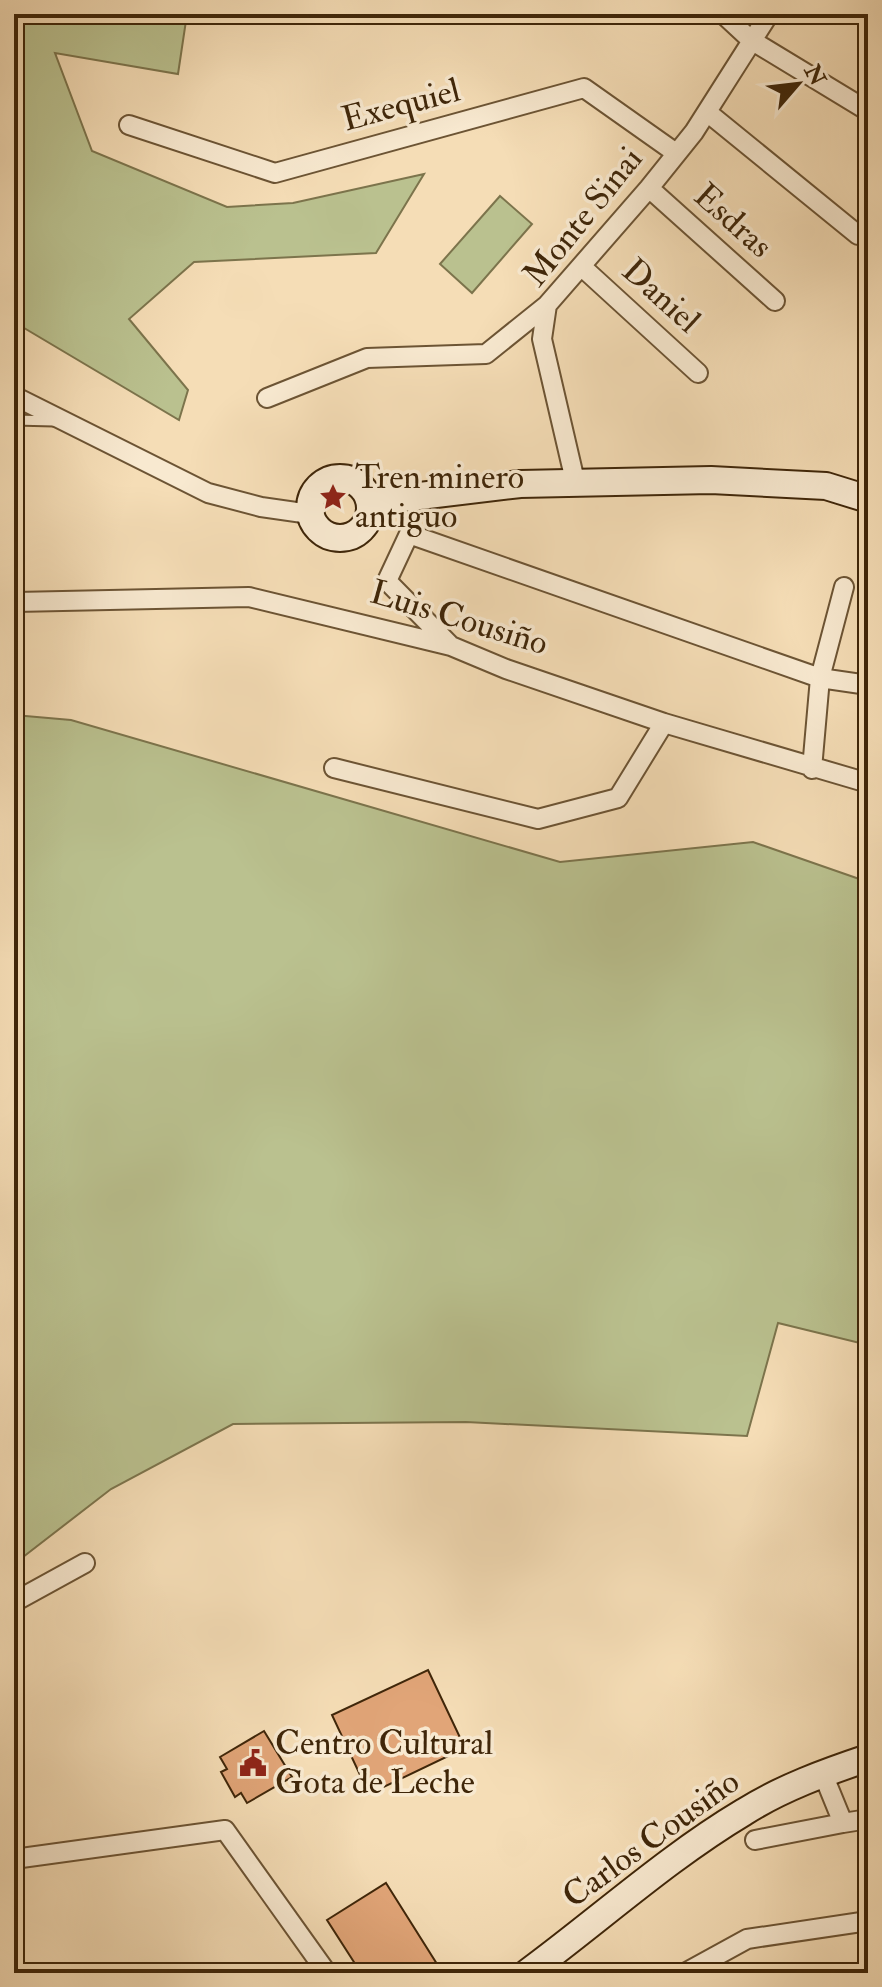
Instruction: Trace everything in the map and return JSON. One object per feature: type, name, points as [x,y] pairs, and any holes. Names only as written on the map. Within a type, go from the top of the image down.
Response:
[{"type":"street","points":[[723,14],[751,40],[868,111]]},
{"type":"street","name":"Monte Sinai","points":[[576,485],[542,339],[547,305],[676,153],[707,112],[769,14]]},
{"type":"street","name":"Exequiel","points":[[129,125],[275,173],[584,88],[676,153]]},
{"type":"street","points":[[707,112],[858,235]]},
{"type":"street","name":"Esdras","points":[[649,188],[775,301]]},
{"type":"street","name":"Daniel","points":[[581,266],[698,373]]},
{"type":"street","points":[[267,398],[367,358],[486,354],[547,305]]},
{"type":"street","points":[[14,396],[208,493],[261,507],[310,514],[312,495],[325,482],[343,478],[361,486],[370,502],[520,484],[769,481],[826,486],[868,499]]},
{"type":"street","name":"Luis Cousiño","points":[[310,514],[319,531],[336,538],[355,535],[368,521],[370,502]]},
{"type":"street","points":[[451,646],[387,581],[409,534],[820,678],[868,685]]},
{"type":"street","points":[[812,769],[820,678],[844,587]]},
{"type":"street","name":"Luis Cousiño","points":[[16,602],[249,597],[451,646],[506,669],[664,723],[868,783]]},
{"type":"street","points":[[334,768],[538,819],[618,798],[664,723]]},
{"type":"street","points":[[14,1602],[85,1563]]},
{"type":"street","name":"Carlos Cousiño","points":[[527,1973],[707,1835],[746,1810],[823,1774],[868,1758]]},
{"type":"street","points":[[823,1774],[843,1823]]},
{"type":"street","points":[[755,1840],[868,1819]]},
{"type":"street","points":[[14,1859],[225,1830],[327,1973]]},
{"type":"street","points":[[685,1973],[747,1939],[868,1921]]},
{"type":"lane","points":[[14,420],[66,421]]},
{"type":"green space","points":[[14,14],[187,14],[178,74],[55,53],[92,151],[227,207],[293,203],[424,174],[376,253],[194,262],[129,319],[188,390],[179,420],[14,322]]},
{"type":"green space","points":[[500,196],[532,224],[472,293],[440,264]]},
{"type":"green space","points":[[14,715],[71,720],[560,862],[753,842],[868,882],[868,1345],[778,1323],[747,1436],[466,1422],[233,1424],[111,1489],[14,1564]]},
{"type":"building","points":[[428,1670],[465,1748],[369,1794],[332,1715]]},
{"type":"building","name":"Centro Cultural Gota de Leche","points":[[264,1731],[292,1777],[247,1803],[241,1793],[235,1797],[221,1772],[227,1769],[220,1757]]},
{"type":"building","points":[[386,1883],[437,1964],[423,1973],[361,1973],[327,1920]]},
{"type":"place","name":"Tren minero antiguo","points":[[333,497]]},
{"type":"place","name":"Centro Cultural Gota de Leche","points":[[253,1763]]}]
